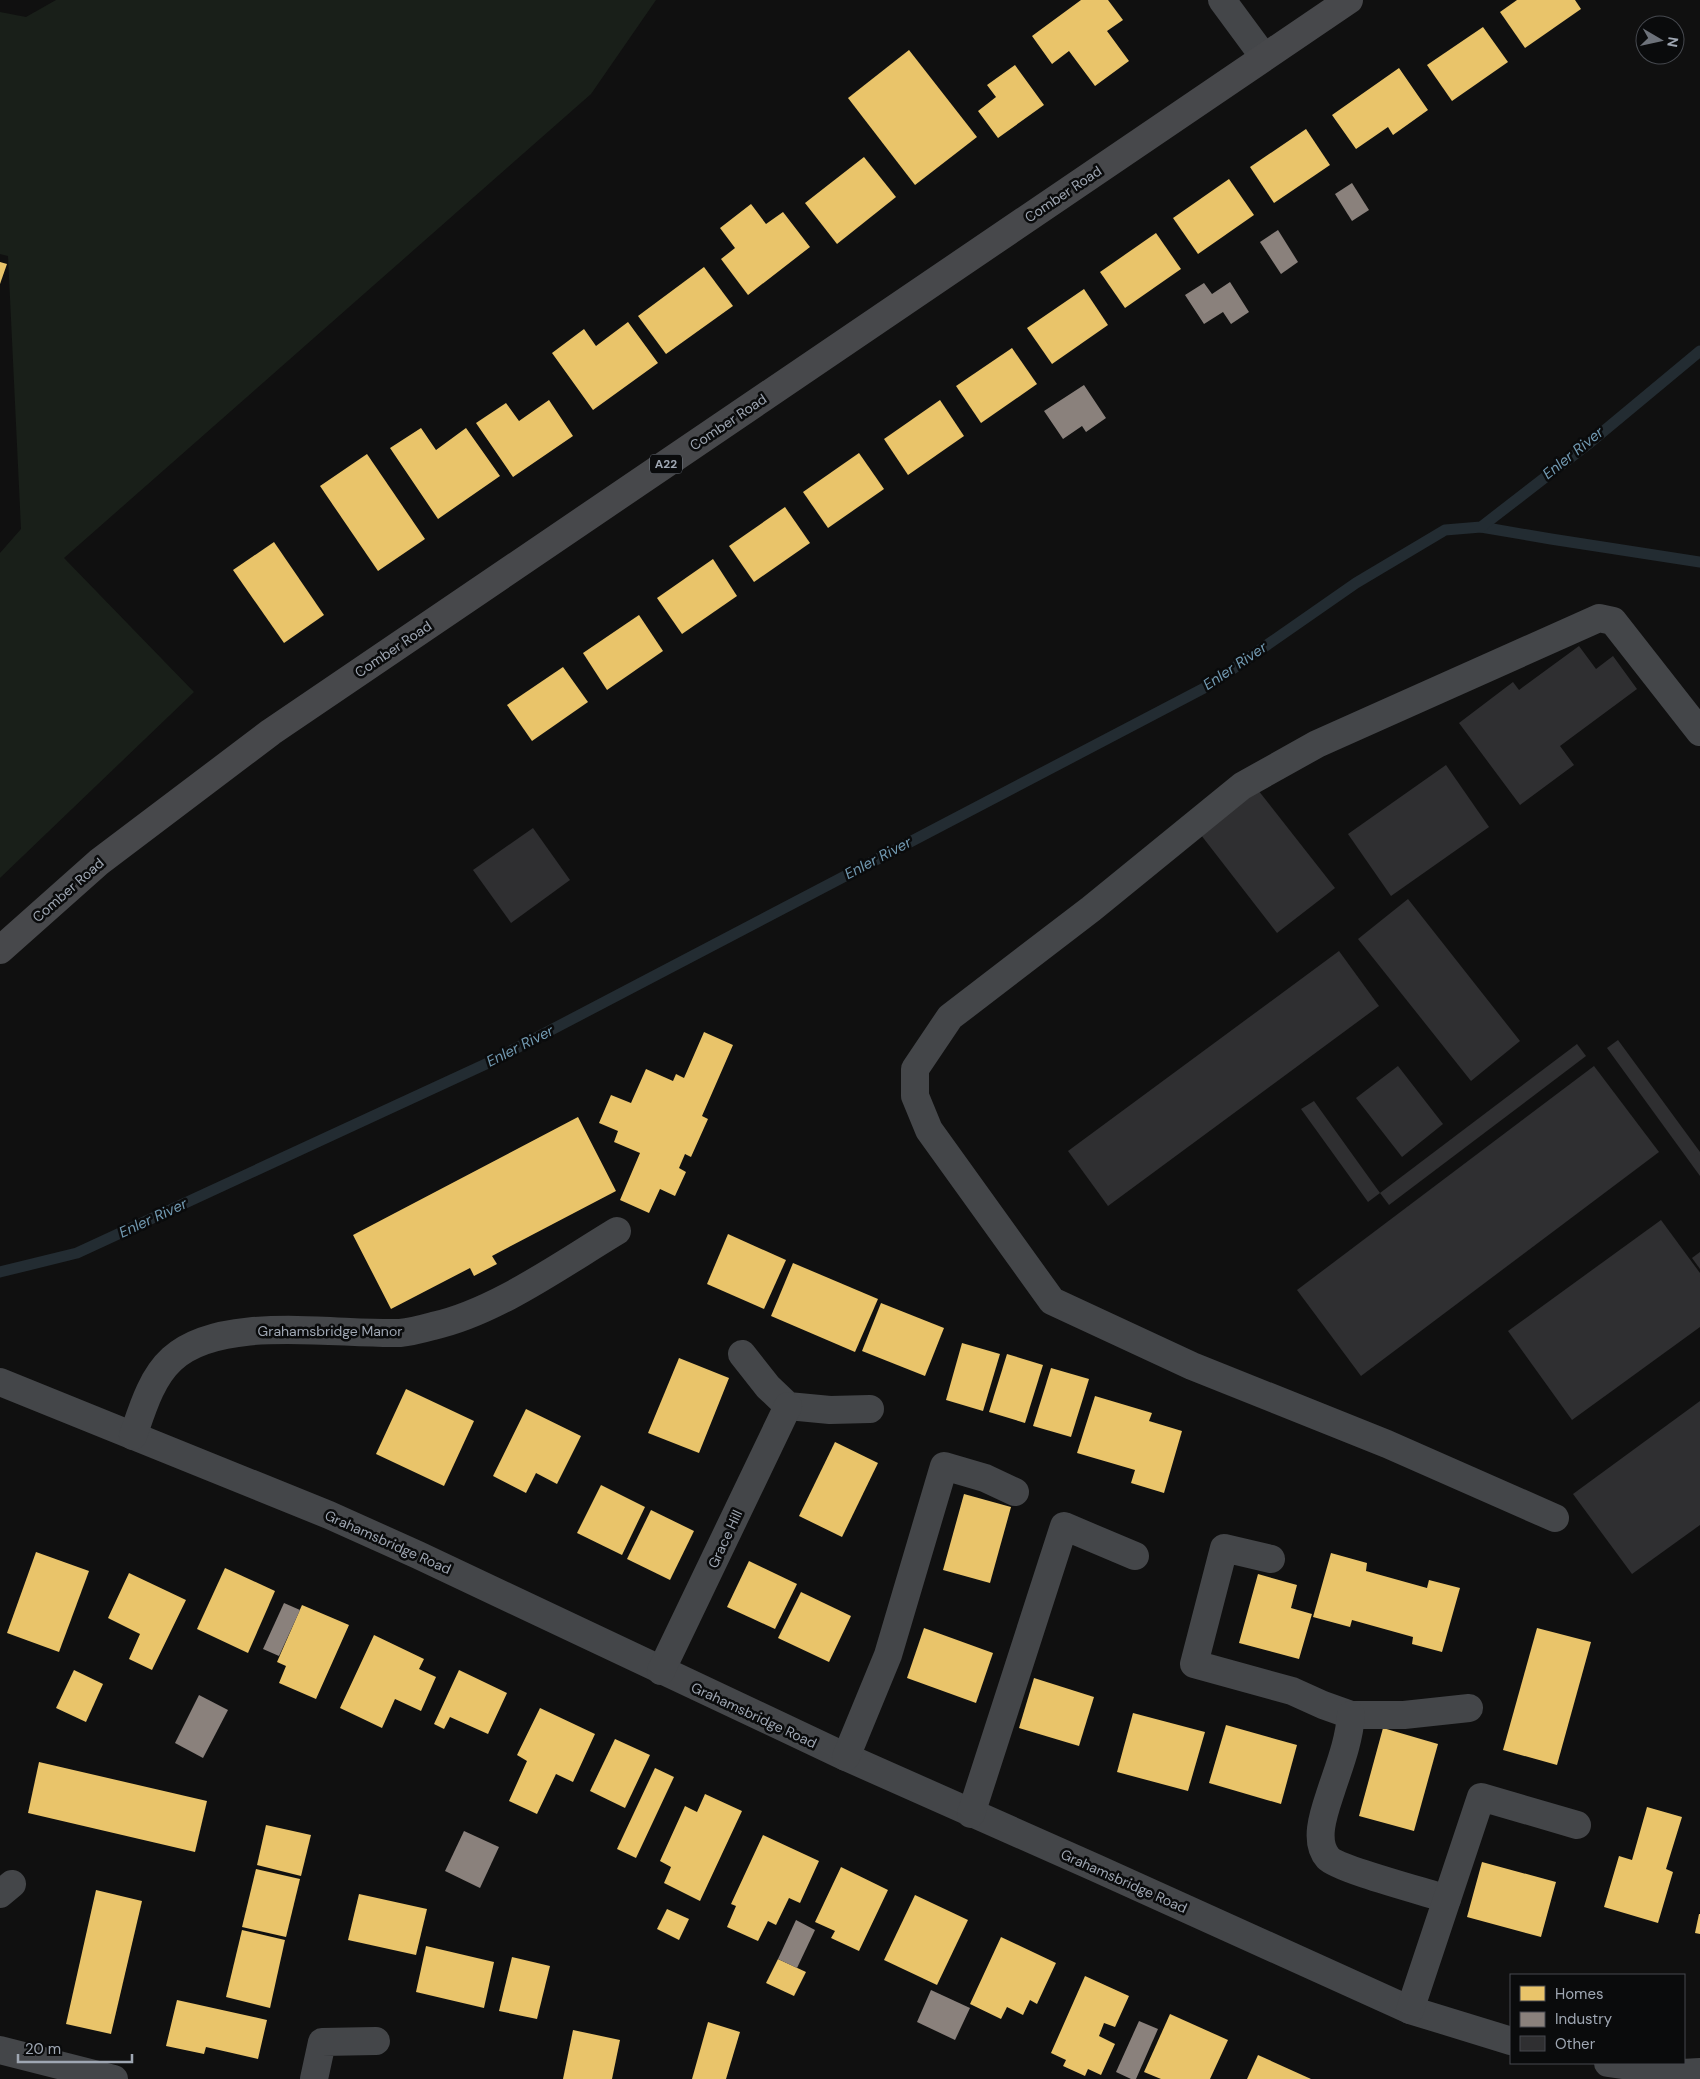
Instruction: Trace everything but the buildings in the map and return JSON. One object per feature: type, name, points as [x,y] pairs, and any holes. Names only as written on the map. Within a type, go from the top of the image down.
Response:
[{"type":"highway","name":"Comber Road","points":[[0,950],[99,862],[271,732],[1350,0]]},
{"type":"street","points":[[1222,0],[1264,57]]},
{"type":"street","points":[[1555,1518],[1387,1444],[1192,1366],[1052,1301],[929,1130],[915,1096],[915,1069],[950,1017],[1091,909],[1242,786],[1316,744],[1599,618],[1612,621],[1700,732]]},
{"type":"street","name":"Grahamsbridge Manor","points":[[133,1436],[156,1380],[172,1360],[192,1344],[220,1336],[253,1331],[402,1332],[435,1326],[497,1302],[617,1231]]},
{"type":"street","points":[[742,1354],[768,1387],[788,1406],[830,1410],[870,1409]]},
{"type":"street","name":"Grahamsbridge Road","points":[[0,1382],[418,1554],[661,1671],[846,1757],[1410,2010],[1510,2041]]},
{"type":"street","name":"Grace Hill","points":[[661,1671],[788,1406]]},
{"type":"street","points":[[846,1757],[888,1655],[944,1466],[984,1478],[1015,1492]]},
{"type":"street","points":[[972,1814],[1064,1526],[1135,1556]]},
{"type":"street","points":[[1271,1559],[1224,1548],[1194,1664],[1292,1691],[1351,1715],[1404,1714],[1469,1708]]},
{"type":"street","points":[[1351,1715],[1350,1736],[1320,1824],[1321,1842],[1328,1858],[1346,1868],[1446,1899]]},
{"type":"street","points":[[1410,2010],[1480,1797],[1577,1825]]},
{"type":"street","points":[[314,2079],[322,2042],[376,2041]]},
{"type":"street","points":[[0,2050],[114,2079]]},
{"type":"street","points":[[1616,2064],[1682,2072],[1700,2072]]},
{"type":"shaded area","points":[[56,0],[656,0],[591,94],[64,558],[194,692],[0,878],[0,553],[21,529],[8,256],[0,254],[0,12],[26,17]]},
{"type":"waterway","name":"Enler River","points":[[0,1272],[77,1253],[488,1063],[1208,686],[1356,583],[1445,530],[1481,527],[1587,445],[1700,351]]},
{"type":"waterway","points":[[1481,527],[1700,562]]}]
